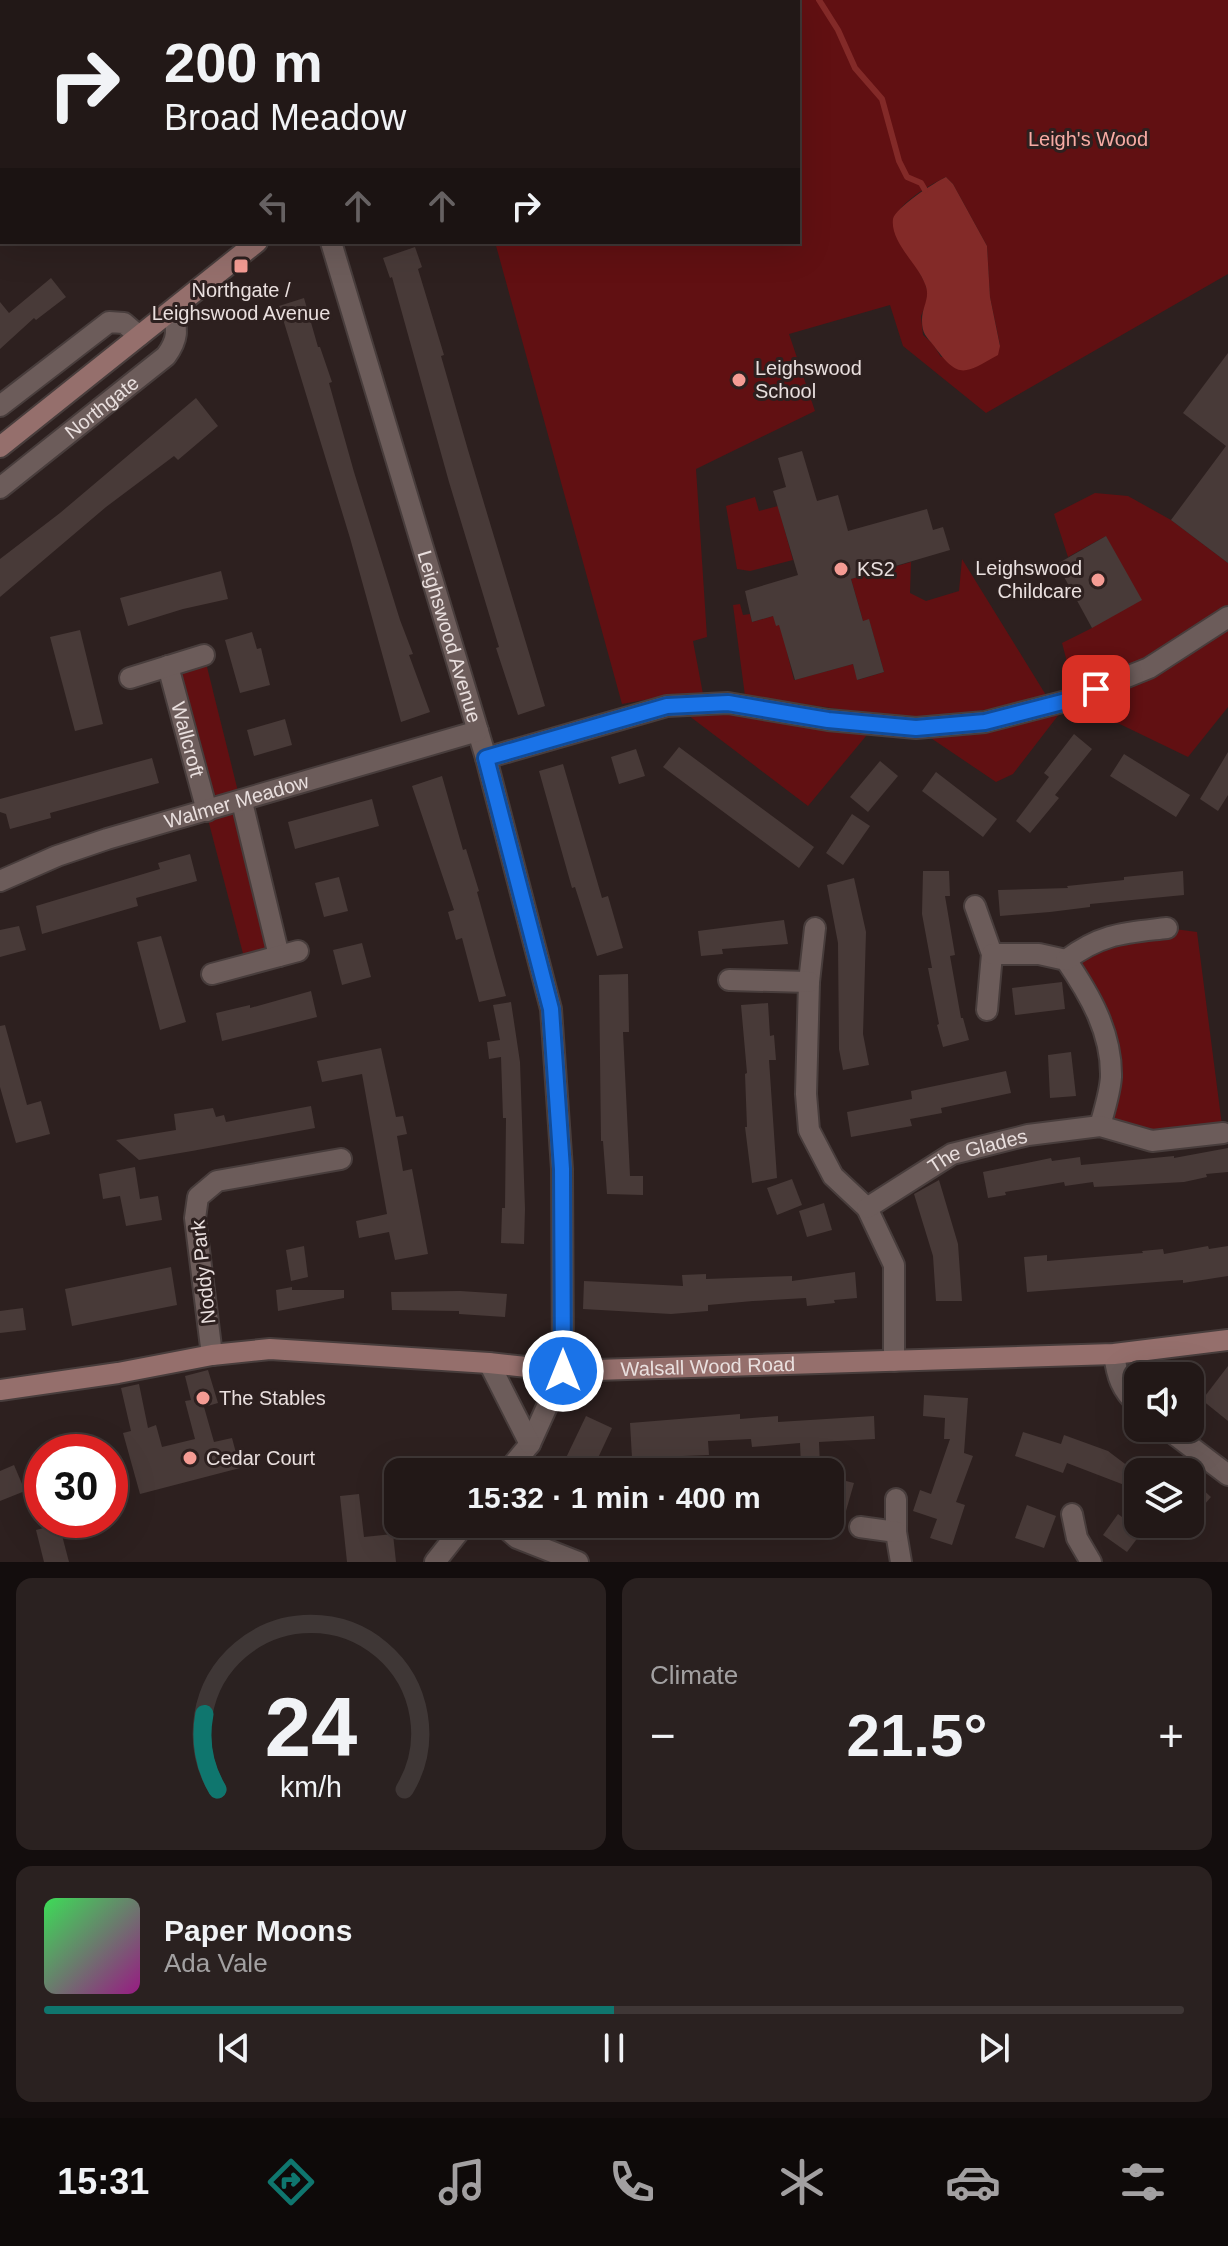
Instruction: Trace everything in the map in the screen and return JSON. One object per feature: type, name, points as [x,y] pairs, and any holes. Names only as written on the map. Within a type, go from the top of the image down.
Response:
[{"type":"street","name":"Northgate","points":[[0,447],[255,244]]},
{"type":"street","name":"Leighswood Avenue","points":[[332,244],[486,758],[551,1009],[562,1169],[563,1371]]},
{"type":"street","name":"Northgate","points":[[0,488],[166,356],[174,344],[177,331],[173,310]]},
{"type":"street","points":[[0,406],[109,322],[124,323],[139,336]]},
{"type":"street","points":[[486,758],[667,706],[728,703],[828,720],[916,728],[985,722],[1070,700],[1149,668],[1228,617]]},
{"type":"street","points":[[130,678],[204,655]]},
{"type":"street","name":"Wallcroft","points":[[168,666],[207,811]]},
{"type":"street","name":"Walmer Meadow","points":[[4,872],[478,731]]},
{"type":"street","points":[[212,974],[288,954],[242,802]]},
{"type":"street","points":[[975,906],[992,954],[987,1010]]},
{"type":"street","points":[[815,928],[809,982],[806,1094],[809,1130],[833,1176],[867,1208],[894,1265],[894,1361]]},
{"type":"street","points":[[1066,960],[1083,947],[1108,935],[1167,928]]},
{"type":"street","points":[[992,954],[1039,954],[1066,960],[1088,992],[1106,1033],[1111,1078],[1100,1126]]},
{"type":"street","points":[[729,980],[809,982]]},
{"type":"street","name":"The Glades","points":[[867,1208],[952,1154],[1028,1135],[1100,1126],[1152,1141],[1223,1133]]},
{"type":"street","name":"Noddy Park","points":[[212,1355],[195,1218],[198,1197],[207,1186],[217,1181],[341,1159]]},
{"type":"street","name":"Walsall Wood Road","points":[[0,1390],[118,1373],[212,1355],[270,1349],[489,1363],[563,1371],[1114,1354],[1228,1340]]},
{"type":"street","points":[[1114,1354],[1117,1376],[1124,1391]]},
{"type":"street","points":[[489,1363],[530,1444]]},
{"type":"street","points":[[518,1458],[530,1444],[563,1371]]},
{"type":"street","points":[[1184,1442],[1228,1475]]},
{"type":"street","points":[[896,1499],[896,1532],[901,1562]]},
{"type":"street","points":[[1072,1514],[1077,1538],[1091,1562]]},
{"type":"street","points":[[860,1527],[896,1532]]},
{"type":"street","points":[[435,1562],[454,1538]]},
{"type":"street","points":[[517,1538],[578,1562]]},
{"type":"green space","name":"Leigh's Wood","points":[[800,0],[1228,0],[1228,274],[986,413],[903,346],[890,305],[789,334],[815,411],[696,469],[707,637],[693,641],[703,694],[622,704],[496,244],[800,244]],"holes":[[[946,177],[953,184],[987,246],[990,297],[1000,345],[941,357],[923,335],[921,316],[929,296],[925,283],[893,222],[907,202]]]},
{"type":"green space","points":[[1095,493],[1128,496],[1171,520],[1228,563],[1228,606],[1143,660],[1075,692],[1062,643],[1092,628],[1106,536],[1068,557],[1054,514]]},
{"type":"green space","points":[[755,497],[759,511],[778,506],[793,560],[750,571],[737,569],[726,506]]},
{"type":"green space","points":[[962,559],[1049,700],[917,720],[745,696],[733,605],[740,604],[743,615],[750,614],[752,622],[773,616],[815,615],[823,642],[787,652],[794,680],[853,664],[858,680],[884,672],[869,620],[863,621],[851,579],[911,562],[910,593],[926,601],[959,591]]},
{"type":"green space","points":[[1228,617],[1228,707],[1188,757],[1070,700]]},
{"type":"green space","points":[[204,655],[279,956],[246,965],[168,666]]},
{"type":"green space","points":[[1070,700],[1013,774],[996,782],[916,728]]},
{"type":"green space","points":[[725,709],[871,730],[808,806],[684,712]]},
{"type":"green space","points":[[1167,928],[1197,932],[1223,1133],[1152,1141],[1100,1126],[1111,1078],[1066,960]]},
{"type":"shaded area","points":[[946,177],[953,184],[987,246],[990,297],[1000,346],[998,355],[963,370],[950,364],[925,334],[922,320],[927,289],[893,228],[895,214],[901,208]]},
{"type":"building","points":[[415,247],[422,267],[418,269],[444,355],[441,356],[545,706],[518,715],[496,648],[499,647],[392,277],[383,258]]},
{"type":"building","points":[[51,278],[66,297],[36,320],[34,318],[0,349],[0,302],[9,313]]},
{"type":"building","points":[[304,298],[332,382],[329,383],[354,472],[413,654],[409,655],[430,712],[401,722],[350,538],[279,306]]},
{"type":"building","points":[[1228,353],[1228,563],[1171,520],[1226,446],[1183,413]]},
{"type":"building","points":[[196,398],[218,426],[178,460],[174,456],[106,507],[0,597],[0,559],[60,513]]},
{"type":"building","name":"KS2","points":[[802,451],[817,501],[838,495],[848,531],[927,509],[933,530],[943,527],[950,550],[851,579],[863,621],[869,619],[884,672],[857,680],[853,664],[795,680],[779,625],[776,626],[773,616],[752,622],[745,591],[798,575],[773,491],[786,487],[778,458]]},
{"type":"building","name":"Leighswood Childcare","points":[[1106,536],[1142,600],[1092,628],[1057,564]]},
{"type":"building","points":[[221,571],[228,599],[128,626],[120,598]]},
{"type":"building","points":[[80,630],[103,724],[75,731],[50,637]]},
{"type":"building","points":[[252,632],[257,649],[261,648],[270,685],[240,693],[225,640]]},
{"type":"building","points":[[285,719],[292,745],[254,756],[247,730]]},
{"type":"building","points":[[1074,734],[1092,749],[1055,795],[1059,798],[1030,833],[1016,821],[1049,777],[1044,773]]},
{"type":"building","points":[[679,747],[814,847],[799,868],[663,767]]},
{"type":"building","points":[[636,749],[645,776],[619,784],[611,757]]},
{"type":"building","points":[[1228,752],[1228,795],[1218,811],[1200,799]]},
{"type":"building","points":[[1124,754],[1190,795],[1176,817],[1110,776]]},
{"type":"building","points":[[152,758],[159,783],[50,813],[51,818],[10,829],[6,814],[0,812],[0,799]]},
{"type":"building","points":[[880,761],[898,776],[868,812],[850,797]]},
{"type":"building","points":[[563,764],[602,898],[608,896],[623,948],[597,956],[575,887],[572,888],[539,771]]},
{"type":"building","points":[[936,772],[997,819],[983,837],[922,791]]},
{"type":"building","points":[[442,776],[463,850],[466,849],[479,891],[506,996],[479,1002],[462,938],[456,940],[448,912],[454,910],[412,786]]},
{"type":"building","points":[[372,799],[379,826],[295,849],[288,822]]},
{"type":"building","points":[[852,814],[870,826],[843,865],[826,853]]},
{"type":"building","points":[[190,854],[197,881],[136,898],[138,906],[42,934],[36,906],[160,869],[158,863]]},
{"type":"building","points":[[923,871],[949,871],[950,896],[945,896],[955,955],[950,956],[961,1018],[969,1040],[943,1047],[928,968],[932,968],[922,914]]},
{"type":"building","points":[[1183,871],[1184,895],[1000,916],[998,890],[1068,888],[1124,880],[1124,877]]},
{"type":"building","points":[[339,877],[348,911],[324,917],[315,883]]},
{"type":"building","points":[[854,878],[866,932],[863,1034],[869,1065],[843,1070],[839,1049],[838,943],[827,885]]},
{"type":"building","points":[[784,920],[788,944],[722,949],[723,954],[701,956],[698,931]]},
{"type":"building","points":[[19,926],[26,950],[0,957],[0,930]]},
{"type":"building","points":[[161,936],[186,1022],[160,1030],[137,942]]},
{"type":"building","points":[[362,943],[371,977],[342,985],[333,950]]},
{"type":"building","points":[[628,974],[629,1032],[623,1032],[630,1176],[643,1176],[643,1195],[607,1194],[601,1141],[599,975]]},
{"type":"building","points":[[1062,982],[1065,1009],[1015,1015],[1012,988]]},
{"type":"building","points":[[311,991],[317,1017],[222,1041],[216,1013],[250,1005],[250,1008]]},
{"type":"building","points":[[511,1002],[520,1062],[524,1244],[501,1243],[502,1208],[505,1208],[506,1118],[503,1118],[501,1057],[489,1059],[487,1042],[500,1040],[493,1005]]},
{"type":"building","points":[[768,1003],[770,1036],[774,1035],[776,1060],[769,1060],[777,1178],[752,1183],[745,1127],[747,1073],[741,1005]]},
{"type":"building","points":[[5,1025],[27,1105],[41,1101],[50,1134],[16,1143],[0,1087],[0,1026]]},
{"type":"building","points":[[381,1048],[396,1117],[403,1116],[407,1134],[397,1136],[403,1171],[412,1169],[428,1254],[395,1260],[389,1232],[359,1238],[356,1221],[387,1214],[362,1074],[322,1082],[317,1061]]},
{"type":"building","points":[[1071,1052],[1076,1096],[1050,1098],[1048,1055]]},
{"type":"building","points":[[1006,1071],[1011,1093],[941,1108],[942,1113],[910,1119],[912,1126],[851,1137],[847,1112],[912,1099],[911,1091]]},
{"type":"building","points":[[311,1106],[315,1128],[192,1151],[139,1160],[116,1140],[176,1130],[174,1114],[213,1108],[216,1117],[224,1115],[226,1122]]},
{"type":"building","points":[[1228,1148],[1228,1172],[1206,1174],[1207,1177],[1184,1182],[1094,1187],[1093,1182],[1065,1186],[1064,1182],[988,1198],[983,1172],[1051,1158],[1052,1161],[1080,1157],[1081,1165],[1174,1158]]},
{"type":"building","points":[[135,1167],[140,1199],[158,1196],[162,1220],[126,1226],[120,1196],[103,1199],[99,1174]]},
{"type":"building","points":[[792,1179],[802,1205],[777,1215],[767,1188]]},
{"type":"building","points":[[939,1180],[958,1244],[962,1301],[936,1301],[933,1256],[914,1194]]},
{"type":"building","points":[[824,1203],[832,1230],[807,1237],[799,1211]]},
{"type":"building","points":[[304,1246],[308,1277],[291,1281],[286,1250]]},
{"type":"building","points":[[1208,1246],[1209,1249],[1228,1246],[1228,1276],[1183,1283],[1183,1280],[1027,1292],[1024,1257],[1047,1255],[1047,1261],[1163,1249],[1164,1254]]},
{"type":"building","points":[[171,1267],[177,1305],[72,1326],[65,1289]]},
{"type":"building","points":[[855,1272],[857,1298],[834,1300],[835,1303],[807,1306],[806,1298],[753,1301],[708,1305],[708,1311],[671,1314],[583,1309],[584,1281],[683,1286],[682,1275],[706,1274],[706,1279],[792,1276],[792,1281]]},
{"type":"building","points":[[292,1287],[292,1290],[344,1290],[344,1298],[278,1311],[276,1290]]},
{"type":"building","points":[[391,1292],[507,1294],[505,1317],[459,1314],[459,1311],[392,1310]]},
{"type":"building","points":[[23,1308],[26,1330],[0,1333],[0,1311]]},
{"type":"building","points":[[1228,1366],[1228,1421],[1204,1402]]},
{"type":"building","name":"Cedar Court","points":[[208,1370],[218,1403],[204,1407],[214,1442],[232,1438],[240,1468],[140,1494],[128,1451],[128,1434],[123,1433],[131,1431],[121,1388],[139,1384],[148,1428],[156,1425],[162,1447],[195,1439],[185,1401],[191,1400],[185,1376]]},
{"type":"building","points":[[924,1395],[968,1398],[964,1453],[973,1456],[956,1502],[965,1505],[952,1545],[930,1538],[937,1519],[913,1511],[920,1490],[931,1494],[950,1439],[944,1439],[945,1418],[923,1416]]},
{"type":"building","points":[[740,1414],[740,1419],[778,1416],[778,1422],[874,1416],[875,1439],[819,1442],[820,1458],[801,1458],[800,1443],[752,1447],[751,1439],[708,1441],[709,1455],[632,1458],[630,1423]]},
{"type":"building","points":[[586,1416],[612,1428],[598,1458],[566,1458]]},
{"type":"building","points":[[1023,1432],[1061,1444],[1064,1435],[1108,1451],[1124,1463],[1124,1485],[1067,1463],[1063,1473],[1015,1456]]},
{"type":"building","points":[[14,1465],[24,1491],[0,1501],[0,1471]]},
{"type":"building","points":[[844,1480],[854,1483],[844,1510]]},
{"type":"building","points":[[1204,1491],[1211,1497],[1204,1505]]},
{"type":"building","points":[[359,1494],[364,1537],[384,1535],[384,1538],[393,1538],[396,1562],[347,1562],[340,1496]]},
{"type":"building","points":[[1027,1505],[1056,1516],[1044,1548],[1015,1538]]},
{"type":"building","points":[[1118,1514],[1124,1518],[1124,1538],[1138,1538],[1127,1552],[1103,1535]]},
{"type":"building","points":[[38,1538],[63,1538],[69,1562],[44,1562]]},
{"type":"waterway","points":[[819,0],[838,30],[855,68],[882,99],[899,161],[907,177],[921,183],[925,190]]},
{"type":"place","name":"Northgate / Leighswood Avenue","points":[[241,266]]},
{"type":"place","name":"Leighswood School","points":[[739,380]]},
{"type":"place","name":"KS2","points":[[841,569]]},
{"type":"place","name":"Leighswood Childcare","points":[[1098,580]]},
{"type":"place","name":"The Stables","points":[[203,1398]]},
{"type":"place","name":"Cedar Court","points":[[190,1458]]},
{"type":"route","points":[[563,1371],[562,1169],[551,1009],[486,758],[667,706],[728,703],[828,720],[916,728],[985,722],[1070,700],[1096,689]]}]
